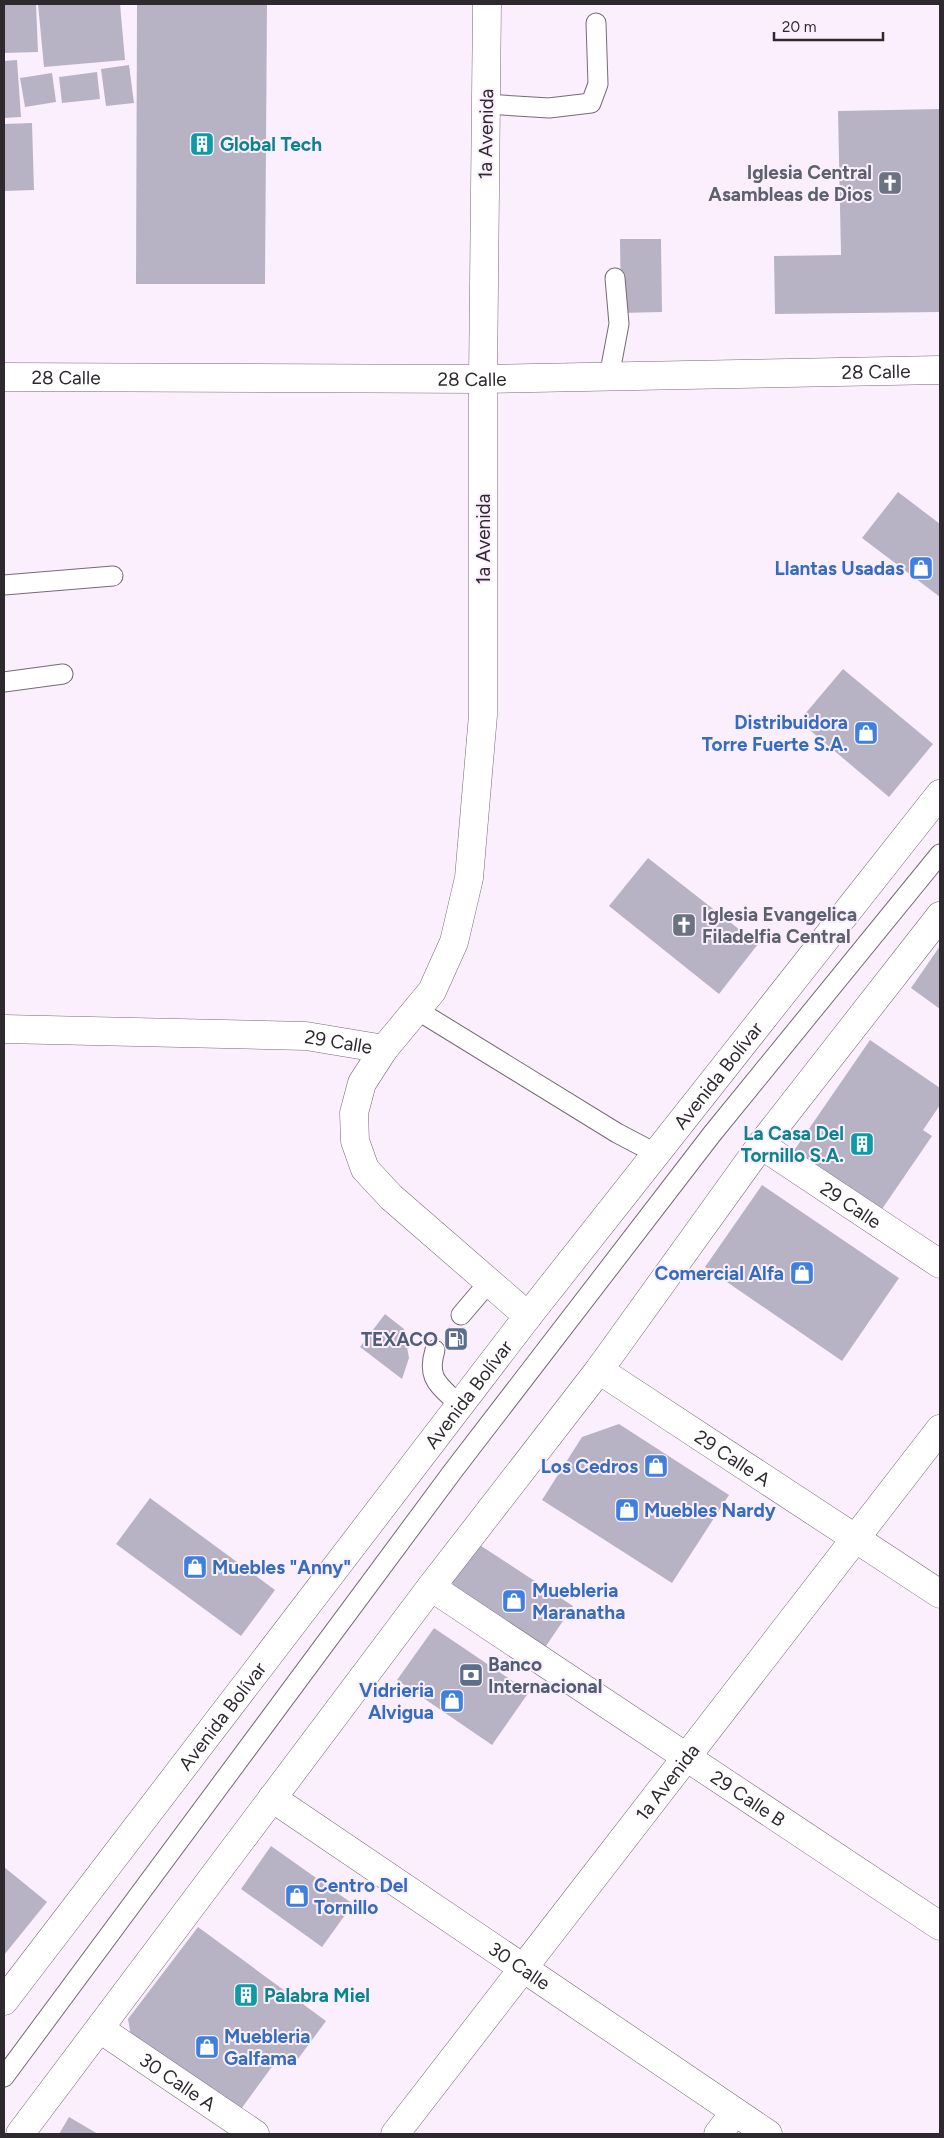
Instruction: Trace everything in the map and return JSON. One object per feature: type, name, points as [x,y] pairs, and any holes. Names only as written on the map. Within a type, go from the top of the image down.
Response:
[{"type":"street","name":"1a Avenida","points":[[384,1049],[432,991],[454,942],[468,878],[483,715],[483,380],[487,4]]},
{"type":"street","name":"28 Calle","points":[[4,377],[483,380],[940,370]]},
{"type":"street","name":"Avenida Bolívar","points":[[4,2001],[528,1316],[940,794]]},
{"type":"street","points":[[20,2134],[431,1587],[599,1370],[761,1145],[940,916]]},
{"type":"street","name":"29 Calle","points":[[4,1029],[306,1036],[384,1049],[362,1083],[354,1113],[355,1141],[365,1169],[391,1197],[528,1316]]},
{"type":"street","name":"29 Calle","points":[[761,1145],[940,1264]]},
{"type":"street","name":"29 Calle A","points":[[599,1370],[940,1594]]},
{"type":"street","name":"1a Avenida","points":[[395,2134],[940,1429]]},
{"type":"street","name":"29 Calle B","points":[[431,1587],[940,1926]]},
{"type":"street","name":"30 Calle","points":[[272,1798],[768,2134]]},
{"type":"street","name":"30 Calle A","points":[[100,2029],[255,2134]]},
{"type":"street","points":[[718,2134],[735,2112]]},
{"type":"lane","points":[[486,104],[550,108],[591,103],[598,84],[596,23]]},
{"type":"lane","points":[[609,377],[619,324],[615,278]]},
{"type":"lane","points":[[4,585],[113,576]]},
{"type":"lane","points":[[4,682],[62,674]]},
{"type":"lane","points":[[4,2077],[477,1440],[712,1134],[940,854]]},
{"type":"lane","points":[[417,1010],[617,1133],[655,1153]]},
{"type":"lane","points":[[460,1315],[489,1282]]},
{"type":"lane","points":[[436,1350],[431,1369],[433,1378],[459,1405]]},
{"type":"building","points":[[4,4],[36,4],[38,52],[4,53]]},
{"type":"building","points":[[38,4],[120,4],[125,60],[44,67]]},
{"type":"building","name":"Global Tech","points":[[137,4],[267,4],[265,284],[136,284]]},
{"type":"building","points":[[17,60],[21,117],[4,118],[4,61]]},
{"type":"building","points":[[129,65],[134,103],[106,106],[101,69]]},
{"type":"building","points":[[97,72],[100,99],[62,103],[59,77]]},
{"type":"building","points":[[52,73],[56,102],[25,107],[20,78]]},
{"type":"building","name":"Iglesia Central Asambleas de Dios","points":[[940,109],[940,312],[775,314],[774,256],[841,255],[838,111]]},
{"type":"building","points":[[32,123],[34,190],[4,191],[4,124]]},
{"type":"building","points":[[620,239],[661,239],[662,312],[621,313]]},
{"type":"building","name":"Llantas Usadas","points":[[898,492],[940,524],[940,597],[862,538]]},
{"type":"building","name":"Distribuidora Torre Fuerte S.A.","points":[[843,669],[933,744],[889,797],[799,721]]},
{"type":"building","name":"Iglesia Evangelica Filadelfia Central","points":[[648,858],[758,944],[719,994],[609,906]]},
{"type":"building","points":[[940,946],[940,1009],[911,988]]},
{"type":"building","name":"La Casa Del Tornillo S.A.","points":[[870,1040],[940,1088],[940,1105],[923,1130],[932,1136],[880,1212],[793,1152]]},
{"type":"building","name":"Comercial Alfa","points":[[762,1185],[899,1278],[842,1361],[705,1267]]},
{"type":"building","points":[[385,1314],[404,1329],[409,1358],[402,1379],[360,1347]]},
{"type":"building","name":"Muebles Nardy","points":[[619,1424],[729,1495],[672,1583],[542,1500],[582,1437]]},
{"type":"building","name":"Muebles \"Anny\"","points":[[150,1498],[275,1590],[241,1636],[116,1544]]},
{"type":"building","name":"Muebleria Maranatha","points":[[472,1540],[573,1606],[542,1652],[456,1596],[450,1574]]},
{"type":"building","points":[[434,1628],[529,1692],[492,1745],[397,1680]]},
{"type":"building","name":"Centro Del Tornillo","points":[[271,1846],[353,1904],[322,1947],[241,1889]]},
{"type":"building","points":[[4,1867],[47,1902],[4,1955]]},
{"type":"building","points":[[198,1927],[326,2021],[295,2063],[282,2053],[236,2116],[132,2042],[128,2019]]},
{"type":"building","points":[[69,2117],[98,2134],[59,2134]]},
{"type":"place","name":"Global Tech","points":[[202,144]]},
{"type":"place","name":"Iglesia Central Asambleas de Dios","points":[[890,183]]},
{"type":"place","name":"Llantas Usadas","points":[[921,568]]},
{"type":"place","name":"Distribuidora Torre Fuerte S.A.","points":[[866,733]]},
{"type":"place","name":"Iglesia Evangelica Filadelfia Central","points":[[684,925]]},
{"type":"place","name":"La Casa Del Tornillo S.A.","points":[[862,1144]]},
{"type":"place","name":"Comercial Alfa","points":[[802,1273]]},
{"type":"place","name":"TEXACO","points":[[456,1339]]},
{"type":"place","name":"Los Cedros","points":[[656,1466]]},
{"type":"place","name":"Muebles Nardy","points":[[627,1510]]},
{"type":"place","name":"Muebles \"Anny\"","points":[[195,1567]]},
{"type":"place","name":"Muebleria Maranatha","points":[[514,1601]]},
{"type":"place","name":"Banco Internacional","points":[[471,1675]]},
{"type":"place","name":"Vidrieria Alvigua","points":[[452,1701]]},
{"type":"place","name":"Centro Del Tornillo","points":[[297,1896]]},
{"type":"place","name":"Palabra Miel","points":[[246,1995]]},
{"type":"place","name":"Muebleria Galfama","points":[[207,2047]]}]
